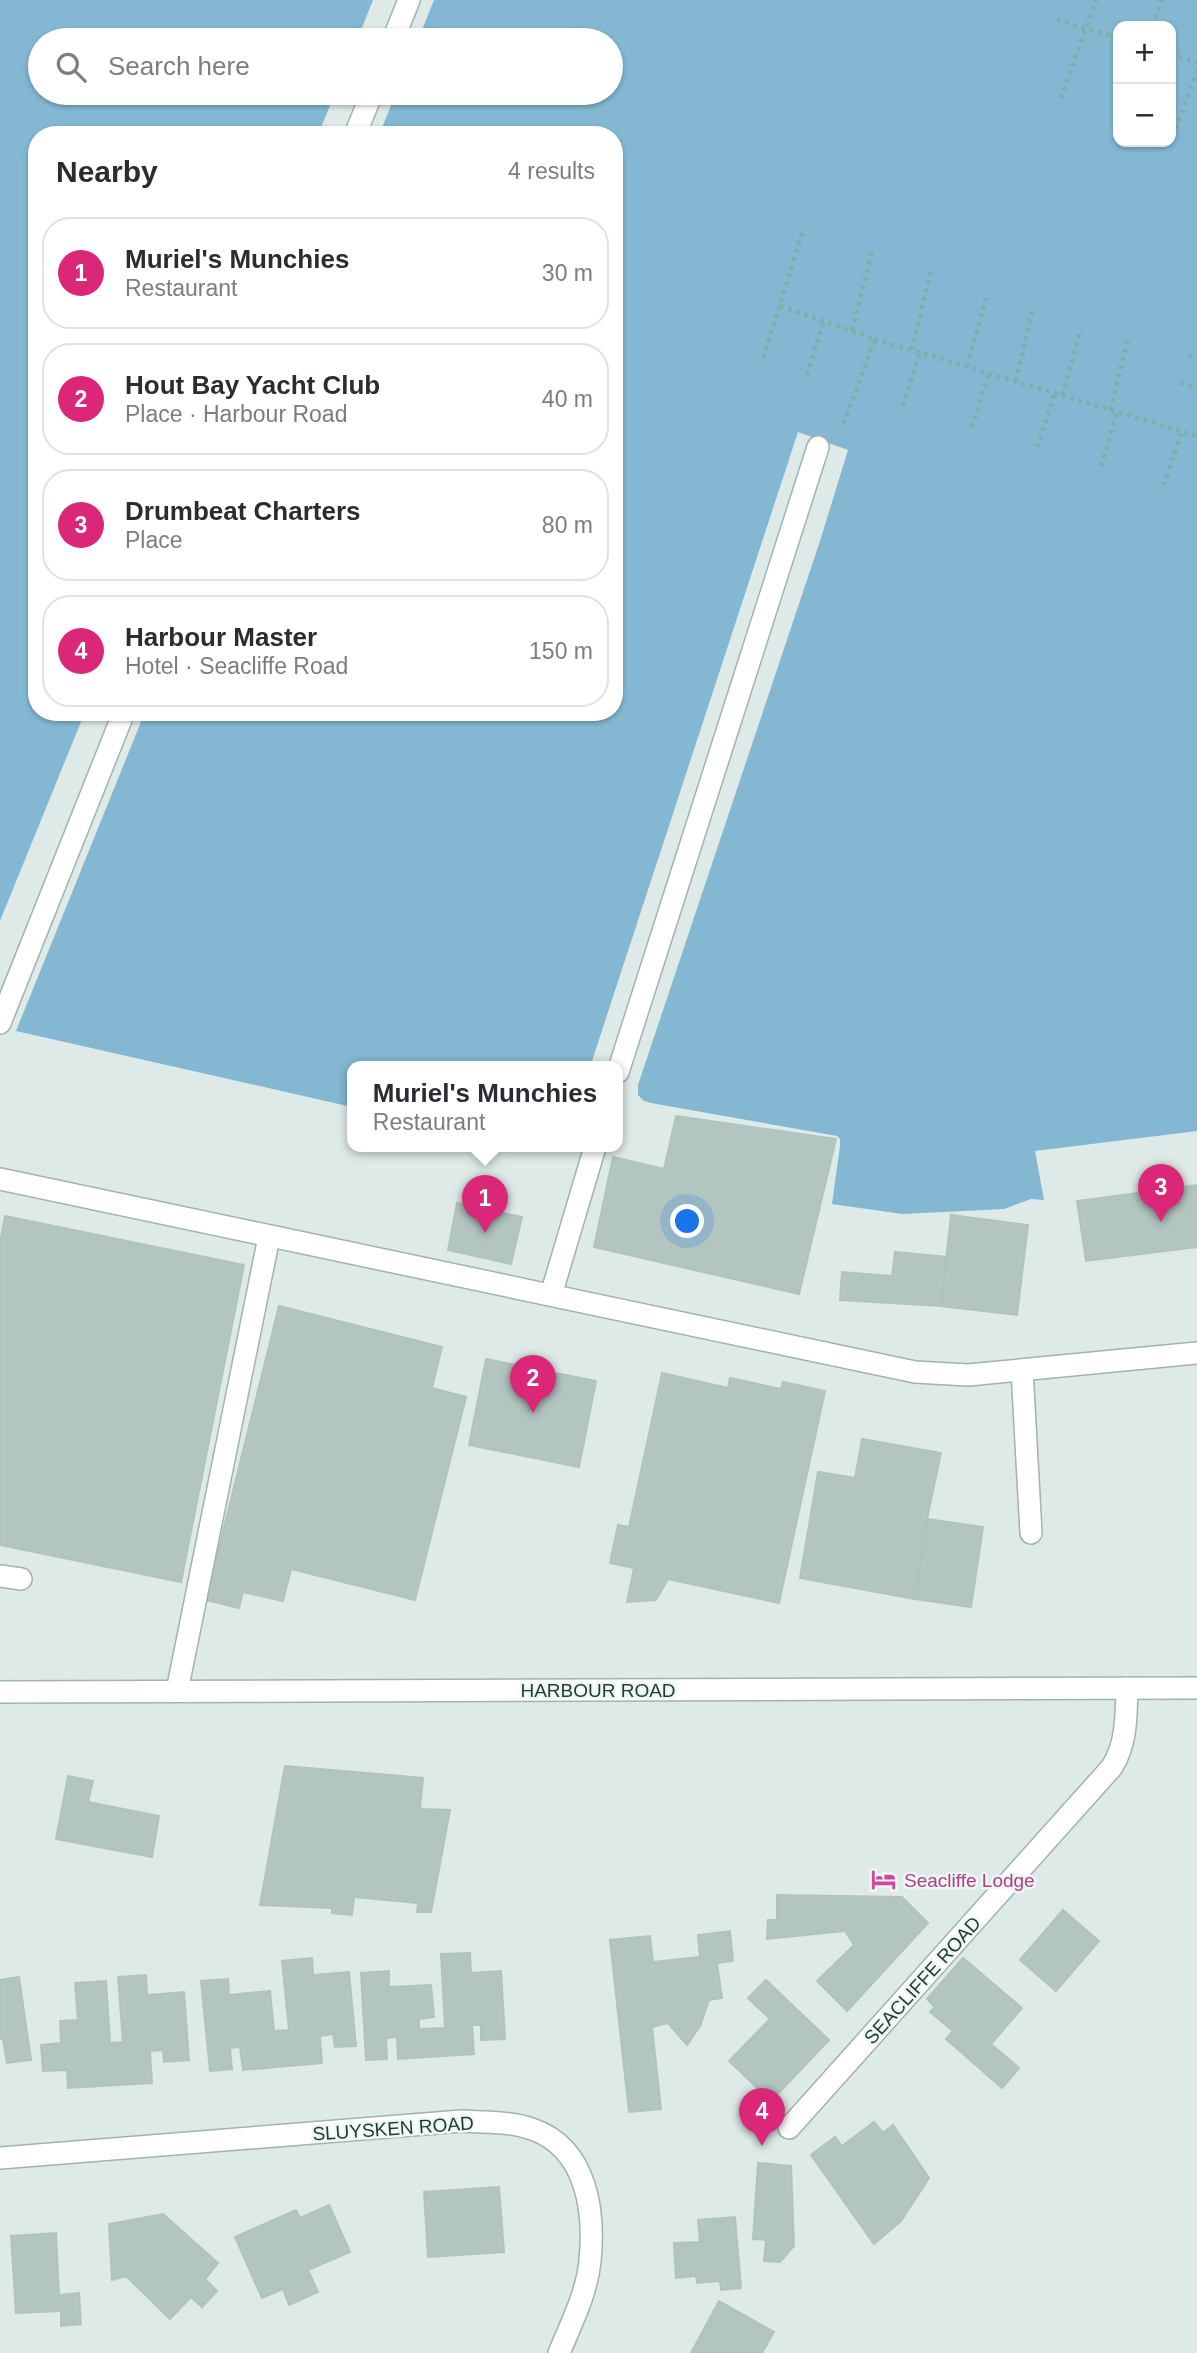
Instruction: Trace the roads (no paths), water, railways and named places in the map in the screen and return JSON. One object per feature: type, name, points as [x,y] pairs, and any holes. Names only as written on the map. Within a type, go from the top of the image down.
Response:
[{"type":"street","points":[[398,28],[409,0]]},
{"type":"street","points":[[359,126],[367,105]]},
{"type":"street","points":[[622,1061],[818,447]]},
{"type":"street","points":[[0,1023],[120,721]]},
{"type":"street","points":[[551,1295],[594,1152]]},
{"type":"street","points":[[0,1179],[915,1372],[968,1375],[1197,1353]]},
{"type":"street","points":[[177,1691],[269,1237]]},
{"type":"street","points":[[1022,1370],[1031,1533]]},
{"type":"street","name":"SEACLIFFE ROAD","points":[[789,2128],[1112,1767],[1121,1754],[1124,1740],[1127,1688]]},
{"type":"street","name":"HARBOUR ROAD","points":[[0,1692],[1197,1688]]},
{"type":"street","name":"SLUYSKEN ROAD","points":[[0,2158],[462,2121],[512,2124],[532,2129],[552,2139],[570,2154],[579,2169],[592,2215],[590,2263],[578,2309],[559,2353]]},
{"type":"water","points":[[0,0],[373,0],[362,28],[28,28],[28,105],[330,105],[322,126],[28,126],[28,721],[81,721],[0,921]]},
{"type":"water","points":[[434,0],[1197,0],[1197,1131],[1035,1151],[1044,1200],[1031,1199],[1004,1209],[902,1214],[832,1204],[840,1146],[837,1136],[651,1103],[638,1095],[638,1085],[848,450],[798,432],[592,1061],[347,1061],[347,1106],[16,1031],[141,721],[623,721],[623,126],[383,126],[391,105],[623,105],[623,28],[423,28]]},
{"type":"place","name":"Drumbeat Charters","points":[[1161,1222]]},
{"type":"place","name":"Muriel's Munchies","points":[[485,1233]]},
{"type":"place","name":"Hout Bay Yacht Club","points":[[533,1413]]},
{"type":"place","name":"Seacliffe Lodge","points":[[884,1880]]},
{"type":"place","name":"Harbour Master","points":[[762,2146]]}]
